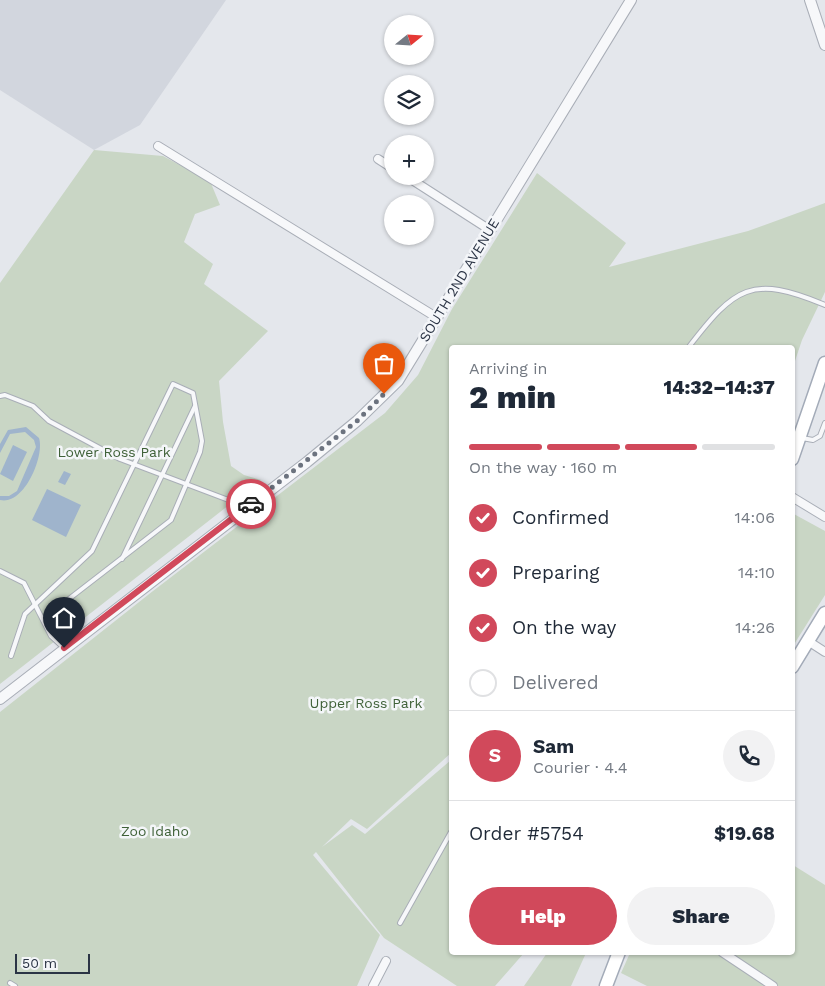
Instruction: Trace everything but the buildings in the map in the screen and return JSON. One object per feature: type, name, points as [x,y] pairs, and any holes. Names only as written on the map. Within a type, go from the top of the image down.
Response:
[{"type":"main road","points":[[795,451],[822,378],[825,363]]},
{"type":"main road","points":[[795,662],[825,613]]},
{"type":"main road","points":[[606,986],[619,955]]},
{"type":"street","name":"SOUTH 2ND AVENUE","points":[[0,699],[357,421],[398,381],[631,0]]},
{"type":"street","points":[[810,0],[825,45]]},
{"type":"street","points":[[158,146],[436,317]]},
{"type":"street","points":[[378,159],[384,163]]},
{"type":"street","points":[[420,185],[490,230]]},
{"type":"street","points":[[795,499],[825,517]]},
{"type":"street","points":[[808,641],[825,652]]},
{"type":"street","points":[[726,955],[773,986]]},
{"type":"street","points":[[373,986],[386,961]]},
{"type":"lane","points":[[690,345],[714,315],[732,299],[748,290],[760,287],[777,288],[825,305]]},
{"type":"lane","points":[[11,656],[26,614],[92,550],[173,384],[193,393],[202,441],[187,485],[171,520],[43,620]]},
{"type":"lane","points":[[0,396],[33,406],[50,421],[134,465],[247,507]]},
{"type":"lane","points":[[122,560],[161,475],[196,406]]},
{"type":"lane","points":[[800,438],[813,440],[820,436],[825,423]]},
{"type":"lane","points":[[0,571],[24,583],[51,636],[64,648]]},
{"type":"lane","points":[[400,923],[449,836]]},
{"type":"lane","points":[[10,982],[15,986]]},
{"type":"shaded area","points":[[0,0],[226,0],[140,125],[94,150],[0,90]]},
{"type":"green space","name":"Lower Ross Park","points":[[94,150],[163,156],[210,181],[220,205],[195,214],[184,242],[213,264],[204,284],[268,331],[219,381],[223,422],[231,466],[244,475],[261,480],[0,684],[0,283]]},
{"type":"green space","points":[[537,173],[626,243],[609,267],[748,231],[825,203],[825,292],[802,340],[795,361],[795,345],[449,345],[449,755],[367,829],[351,819],[322,847],[352,825],[365,834],[449,762],[449,955],[522,955],[495,986],[457,986],[384,938],[316,852],[313,855],[380,935],[357,986],[0,986],[0,712],[153,591],[385,413],[418,375],[452,309]]},
{"type":"green space","points":[[795,515],[825,531],[825,595],[795,643]]},
{"type":"green space","points":[[795,866],[825,885],[825,986],[647,986],[621,973],[629,955],[795,955]]},
{"type":"green space","points":[[546,955],[585,955],[571,986],[524,986]]},
{"type":"water","points":[[26,427],[39,438],[39,456],[36,467],[31,478],[17,495],[9,500],[0,500],[0,496],[9,496],[17,491],[36,447],[34,440],[25,432],[10,434],[0,453],[0,444],[8,430]]},
{"type":"water","points":[[13,445],[27,452],[13,481],[0,474]]},
{"type":"water","points":[[64,471],[71,474],[65,485],[58,482]]},
{"type":"water","points":[[47,489],[81,505],[66,537],[32,520]]},
{"type":"way so far","points":[[251,504],[357,421],[384,394]]},
{"type":"route","points":[[64,648],[251,504]]},
{"type":"park label","name":"Upper Ross Park","points":[[366,703]]},
{"type":"park label","name":"Zoo Idaho","points":[[155,831]]}]
